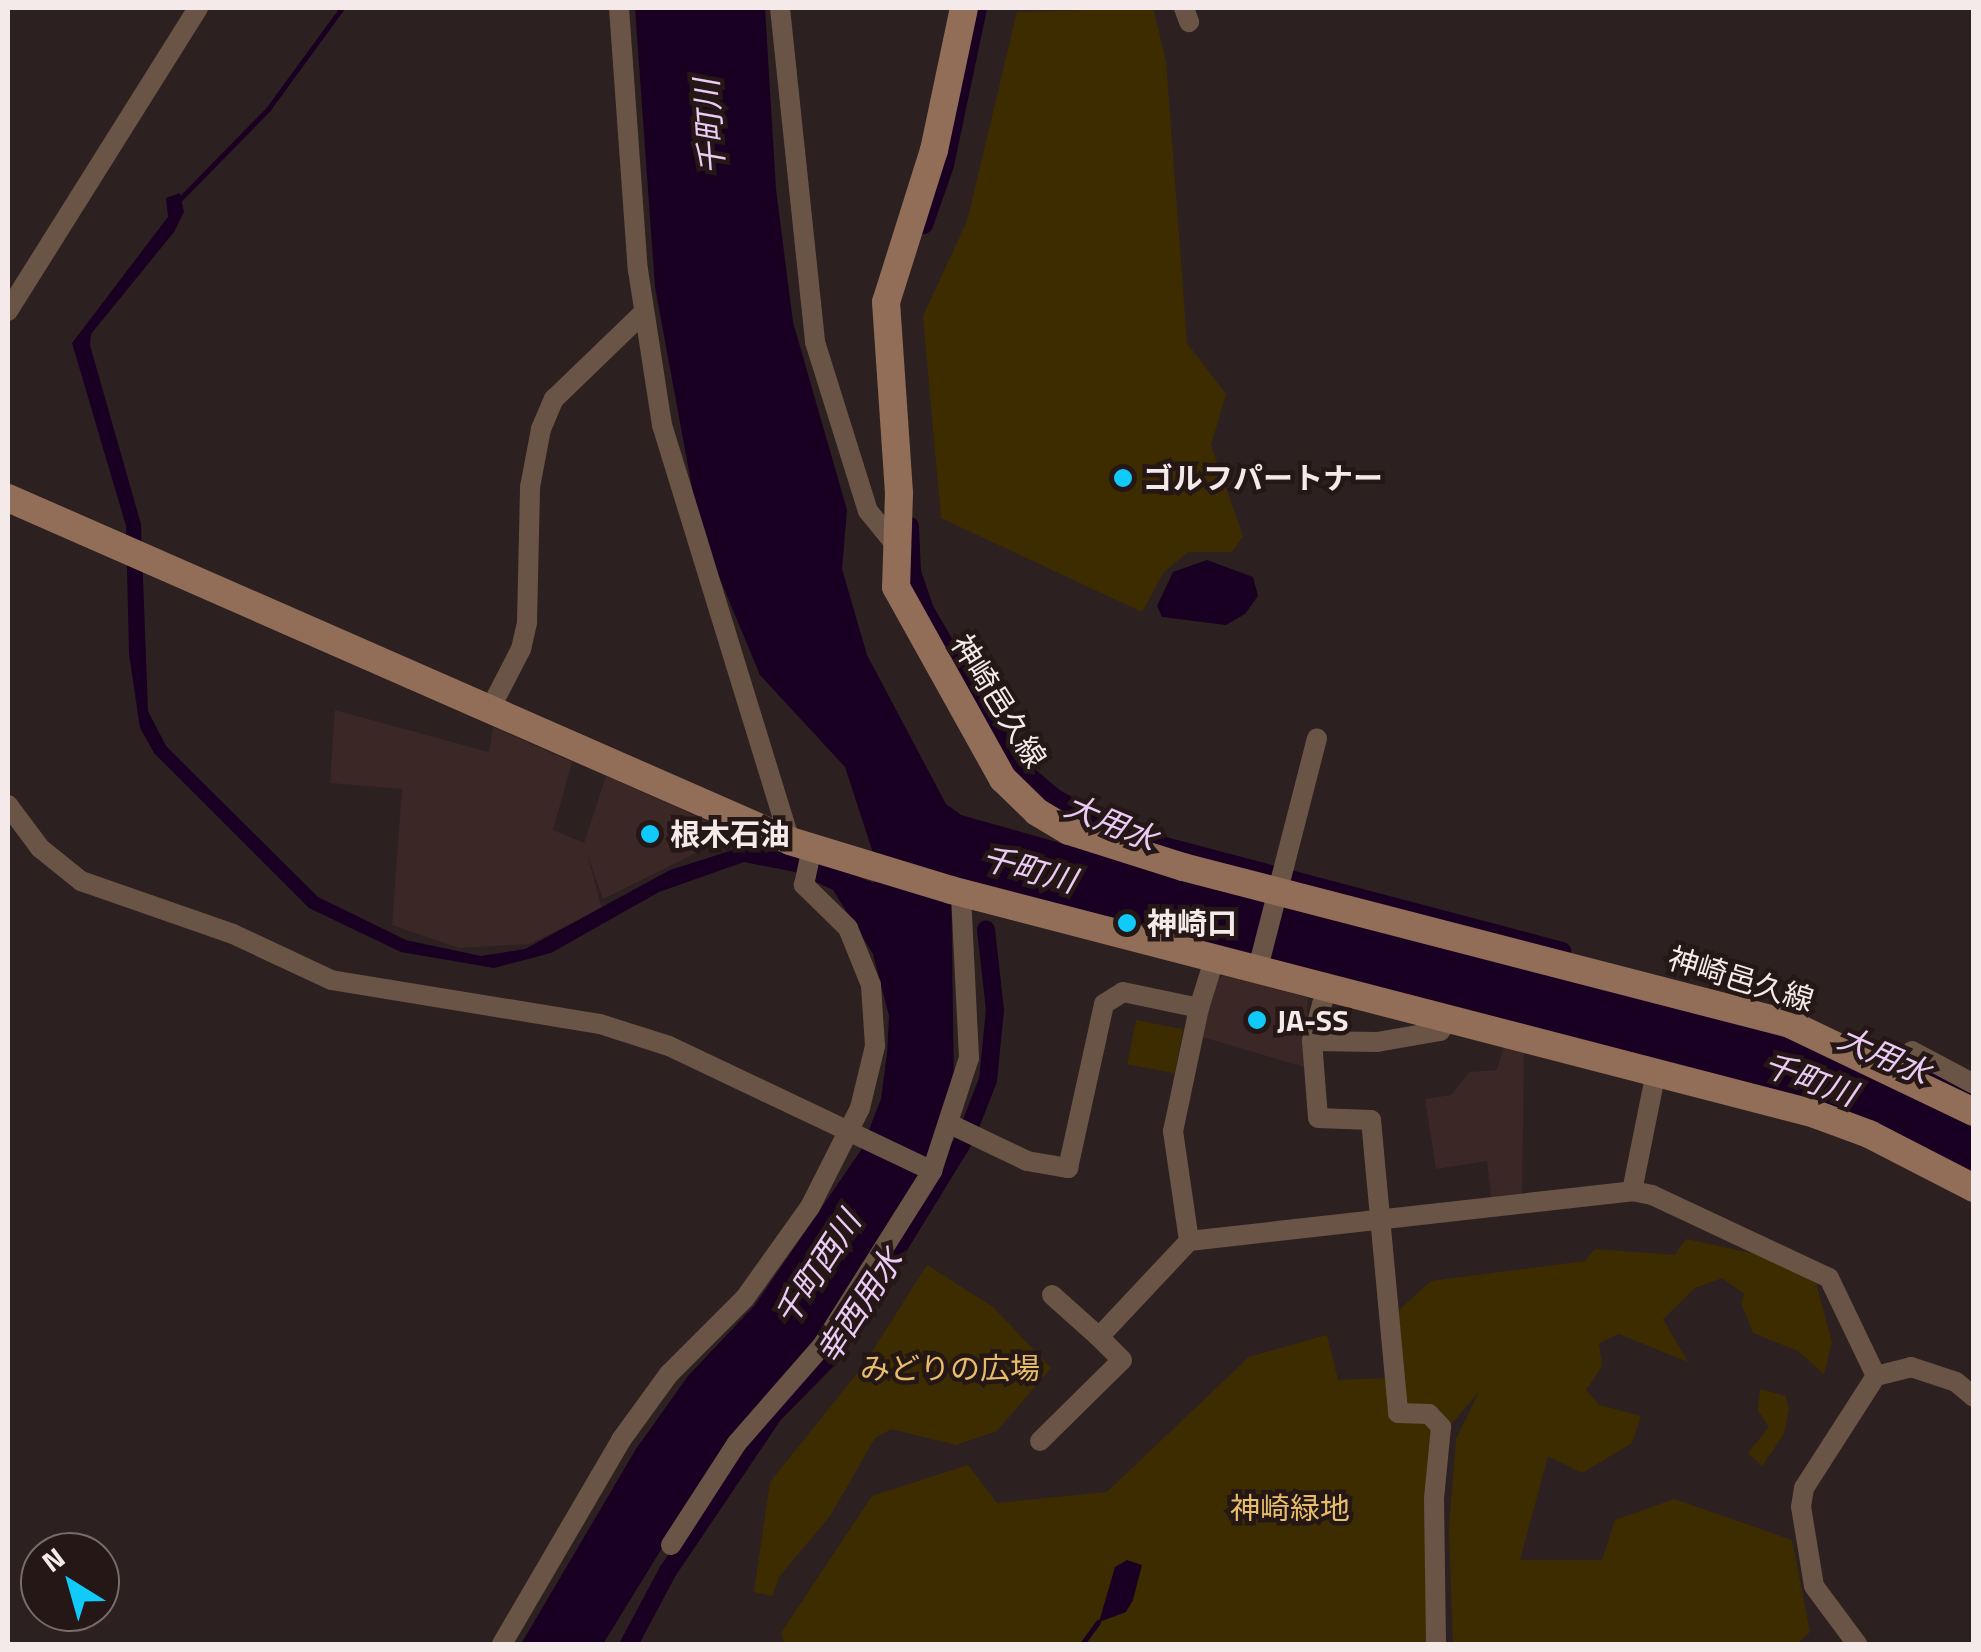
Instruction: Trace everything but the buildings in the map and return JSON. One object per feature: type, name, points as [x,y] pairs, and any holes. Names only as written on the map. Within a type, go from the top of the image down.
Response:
[{"type":"street","points":[[8,310],[101,152],[198,8]]},
{"type":"street","points":[[502,1644],[621,1440],[669,1374],[745,1298],[810,1207],[849,1136],[871,1078],[871,985],[848,928],[804,879],[804,848],[686,515],[643,313],[619,8]]},
{"type":"street","points":[[780,8],[816,342],[868,511],[899,548]]},
{"type":"street","name":"神崎邑久線","points":[[964,8],[934,150],[886,302],[899,548],[896,588],[908,616],[1004,779],[1036,812],[1069,831],[1183,867],[1282,885],[1790,1024],[1959,1082],[1974,1112]]},
{"type":"street","points":[[490,708],[521,650],[527,622],[530,487],[541,428],[554,400],[643,313]]},
{"type":"street","points":[[8,498],[804,848],[956,891],[1259,964],[1327,986],[1816,1114],[1974,1188]]},
{"type":"street","points":[[1259,964],[1316,738]]},
{"type":"street","points":[[8,806],[40,848],[80,881],[233,934],[331,980],[600,1024],[669,1046],[849,1136],[930,1170]]},
{"type":"street","points":[[671,1545],[737,1443],[822,1346],[930,1170],[962,1130],[968,1058],[956,891]]},
{"type":"street","points":[[1189,1240],[1173,1130],[1199,1008],[1215,956]]},
{"type":"street","points":[[1327,986],[1312,1041],[1318,1118],[1371,1120],[1398,1413],[1429,1414],[1440,1426],[1434,1499],[1436,1644]]},
{"type":"street","points":[[962,1130],[1027,1161],[1068,1168],[1104,1004],[1123,992],[1199,1008]]},
{"type":"street","points":[[1312,1041],[1378,1042],[1440,1031],[1450,1018]]},
{"type":"street","points":[[1912,1052],[1959,1082]]},
{"type":"street","points":[[1632,1191],[1656,1072]]},
{"type":"street","points":[[1099,1337],[1189,1240],[1632,1191],[1829,1278],[1876,1376]]},
{"type":"street","points":[[1040,1441],[1122,1360],[1052,1295]]},
{"type":"street","points":[[1857,1644],[1814,1586],[1800,1508],[1804,1488],[1876,1376],[1911,1368],[1956,1382],[1974,1397]]},
{"type":"shaded area","points":[[335,710],[489,752],[493,727],[572,762],[553,830],[584,843],[606,776],[716,825],[708,847],[603,899],[587,854],[602,909],[529,944],[459,948],[392,925],[402,789],[330,783]]},
{"type":"shaded area","name":"JA-SS","points":[[1224,975],[1308,998],[1304,1067],[1199,1036],[1217,979]]},
{"type":"shaded area","points":[[1504,1046],[1524,1052],[1522,1196],[1492,1202],[1487,1161],[1436,1169],[1425,1099],[1451,1095],[1470,1072],[1497,1070]]},
{"type":"green space","name":"ゴルフパートナー","points":[[1153,8],[1166,61],[1187,343],[1226,394],[1211,445],[1243,536],[1232,552],[1188,552],[1164,572],[1142,612],[941,518],[923,316],[967,221],[1017,12]]},
{"type":"green space","points":[[1136,1020],[1183,1029],[1175,1073],[1127,1064]]},
{"type":"green space","name":"神崎緑地","points":[[1686,1239],[1761,1255],[1816,1283],[1832,1342],[1824,1374],[1798,1351],[1753,1333],[1741,1302],[1745,1294],[1722,1278],[1695,1288],[1663,1319],[1688,1362],[1619,1334],[1599,1343],[1602,1366],[1586,1390],[1599,1405],[1641,1416],[1632,1443],[1582,1473],[1548,1456],[1520,1560],[1602,1560],[1615,1520],[1674,1499],[1792,1540],[1810,1632],[1797,1644],[1453,1644],[1449,1529],[1456,1439],[1479,1392],[1439,1438],[1431,1644],[785,1644],[781,1633],[872,1496],[968,1465],[997,1503],[1107,1492],[1249,1357],[1327,1335],[1338,1380],[1389,1378],[1397,1312],[1431,1281],[1585,1261],[1595,1249],[1675,1255]]},
{"type":"green space","name":"みどりの広場","points":[[927,1265],[993,1307],[1051,1368],[997,1431],[956,1445],[891,1429],[875,1438],[830,1516],[779,1577],[772,1596],[754,1592],[770,1482],[863,1366]]},
{"type":"green space","points":[[1760,1389],[1785,1396],[1789,1408],[1784,1434],[1762,1466],[1748,1453],[1769,1427],[1758,1410]]},
{"type":"water","points":[[635,8],[765,8],[776,189],[793,322],[847,510],[842,569],[867,655],[946,804],[961,815],[1085,850],[1780,1027],[1973,1122],[1973,1175],[1817,1101],[951,876],[954,1087],[933,1153],[814,1346],[667,1540],[603,1644],[521,1644],[636,1449],[688,1376],[755,1305],[861,1150],[881,1099],[887,1054],[889,1016],[873,954],[833,890],[795,872],[744,862],[659,892],[551,953],[494,968],[401,952],[309,908],[154,753],[140,728],[129,654],[126,526],[72,343],[168,217],[166,198],[180,193],[184,212],[174,232],[91,334],[90,345],[141,524],[148,711],[166,746],[318,897],[406,940],[481,956],[525,949],[670,870],[761,841],[874,883],[874,856],[845,767],[760,675],[700,531],[655,287]]},
{"type":"water","points":[[1207,560],[1253,577],[1258,596],[1245,614],[1226,625],[1162,617],[1157,606],[1173,572]]},
{"type":"water","points":[[1127,1560],[1142,1565],[1133,1600],[1126,1612],[1099,1622],[1115,1567]]},
{"type":"waterway","points":[[180,199],[268,109],[342,8]]},
{"type":"waterway","name":"大用水","points":[[924,225],[945,165],[978,8]]},
{"type":"waterway","name":"大用水","points":[[910,526],[912,572],[925,610],[1015,764],[1055,798],[1127,836],[1562,951]]},
{"type":"waterway","name":"幸西用水","points":[[629,1644],[668,1571],[774,1414],[833,1354],[965,1139],[988,1080],[995,1010],[986,930]]},
{"type":"waterway","name":"大用水","points":[[1864,1045],[1974,1095]]},
{"type":"waterway","points":[[1082,1644],[1098,1622]]},
{"type":"place","name":"ゴルフパートナー","points":[[1123,478]]},
{"type":"place","name":"根木石油","points":[[650,834]]},
{"type":"place","name":"神崎口","points":[[1127,923]]},
{"type":"place","name":"JA-SS","points":[[1257,1020]]},
{"type":"water label","name":"千町川","points":[[709,127]]},
{"type":"water label","name":"千町川","points":[[1029,869]]},
{"type":"water label","name":"千町川","points":[[1810,1079]]},
{"type":"water label","name":"千町西川","points":[[817,1268]]}]
